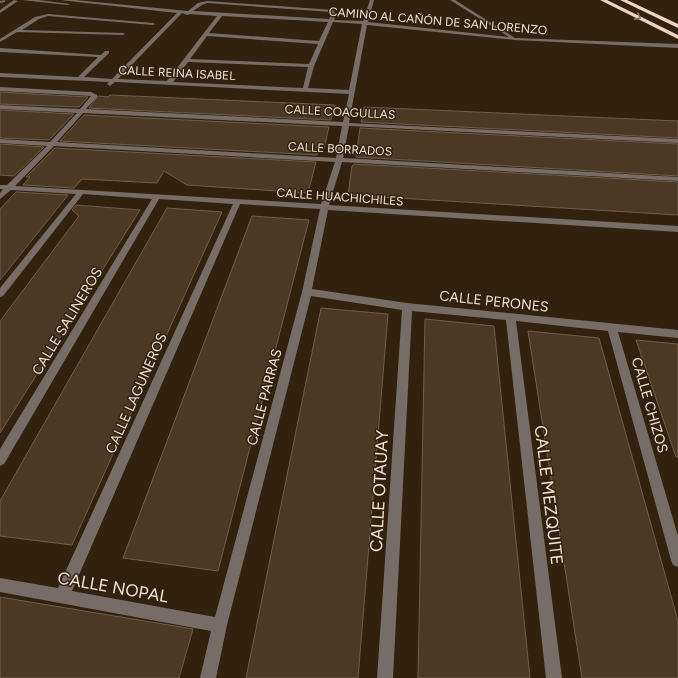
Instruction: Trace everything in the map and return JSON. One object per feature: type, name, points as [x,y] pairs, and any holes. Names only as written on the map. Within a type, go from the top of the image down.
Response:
[{"type":"highway","points":[[603,0],[678,37]]},
{"type":"highway","points":[[623,0],[678,26]]},
{"type":"highway","points":[[631,0],[678,19]]},
{"type":"street","points":[[2,1],[18,0]]},
{"type":"street","points":[[0,12],[18,0]]},
{"type":"street","name":"CAMINO AL CAÑÓN DE SAN LORENZO","points":[[24,0],[189,13],[366,23],[515,39],[678,46]]},
{"type":"street","name":"CAMINO AL CAÑÓN DE SAN LORENZO","points":[[62,0],[154,6],[180,12]]},
{"type":"street","points":[[366,23],[372,0]]},
{"type":"street","points":[[452,0],[515,39]]},
{"type":"street","points":[[189,13],[200,4],[207,2],[319,10],[334,13],[311,66],[305,90]]},
{"type":"street","points":[[108,86],[180,12]]},
{"type":"street","points":[[0,41],[37,18],[48,15],[153,24]]},
{"type":"street","points":[[169,83],[220,15]]},
{"type":"street","points":[[17,31],[121,36],[136,22]]},
{"type":"street","name":"CALLE PARRAS","points":[[208,678],[220,625],[307,292],[324,208],[339,160],[366,23]]},
{"type":"street","points":[[205,34],[321,43]]},
{"type":"street","points":[[0,50],[101,56]]},
{"type":"street","points":[[80,79],[101,56],[107,52]]},
{"type":"street","points":[[186,60],[311,66]]},
{"type":"street","name":"CALLE REINA ISABEL","points":[[0,75],[352,92]]},
{"type":"street","points":[[0,90],[95,95],[83,111],[0,197]]},
{"type":"street","name":"CALLE COAGULLAS","points":[[0,107],[347,123],[678,141]]},
{"type":"street","name":"CALLE BORRADOS","points":[[0,141],[678,179]]},
{"type":"street","name":"CALLE HUACHICHILES","points":[[0,187],[678,229]]},
{"type":"street","points":[[0,294],[82,191]]},
{"type":"street","name":"CALLE SALINEROS","points":[[0,460],[157,196]]},
{"type":"street","name":"CALLE LAGUNEROS","points":[[62,596],[238,201]]},
{"type":"street","name":"CALLE PERONES","points":[[307,292],[407,307],[510,316],[678,334]]},
{"type":"street","name":"CALLE OTAUAY","points":[[385,678],[407,307]]},
{"type":"street","name":"CALLE MEZQUITE","points":[[510,316],[554,678]]},
{"type":"street","name":"CALLE CHIZOS","points":[[612,327],[678,560]]},
{"type":"street","name":"CALLE NOPAL","points":[[0,585],[220,625]]},
{"type":"building","points":[[0,92],[88,97],[79,107],[0,104]]},
{"type":"building","points":[[110,95],[335,105],[331,120],[89,108],[98,96],[108,97]]},
{"type":"building","points":[[364,107],[678,121],[678,138],[361,122]]},
{"type":"building","points":[[0,110],[74,114],[49,140],[0,138]]},
{"type":"building","points":[[84,115],[329,127],[323,152],[318,151],[317,155],[60,141]]},
{"type":"building","points":[[360,128],[678,144],[678,176],[356,157]]},
{"type":"building","points":[[0,144],[44,147],[14,176],[0,175]]},
{"type":"building","points":[[55,148],[316,162],[308,193],[187,185],[164,171],[157,183],[82,179],[74,188],[23,185],[30,177],[26,177]]},
{"type":"building","points":[[354,164],[678,182],[678,215],[348,195],[352,166]]},
{"type":"building","points":[[16,192],[68,195],[0,280],[0,209]]},
{"type":"building","points":[[76,205],[140,210],[0,433],[0,321],[79,216],[72,210]]},
{"type":"building","points":[[167,208],[222,212],[72,545],[0,536],[0,501]]},
{"type":"building","points":[[252,216],[309,220],[218,571],[123,558]]},
{"type":"building","points":[[321,308],[388,314],[358,678],[246,678]]},
{"type":"building","points":[[425,319],[494,326],[530,678],[418,678]]},
{"type":"building","points":[[528,331],[599,338],[678,621],[678,678],[582,678]]},
{"type":"building","points":[[636,340],[678,344],[678,457],[676,457]]},
{"type":"building","points":[[0,597],[193,629],[179,678],[0,678]]}]
